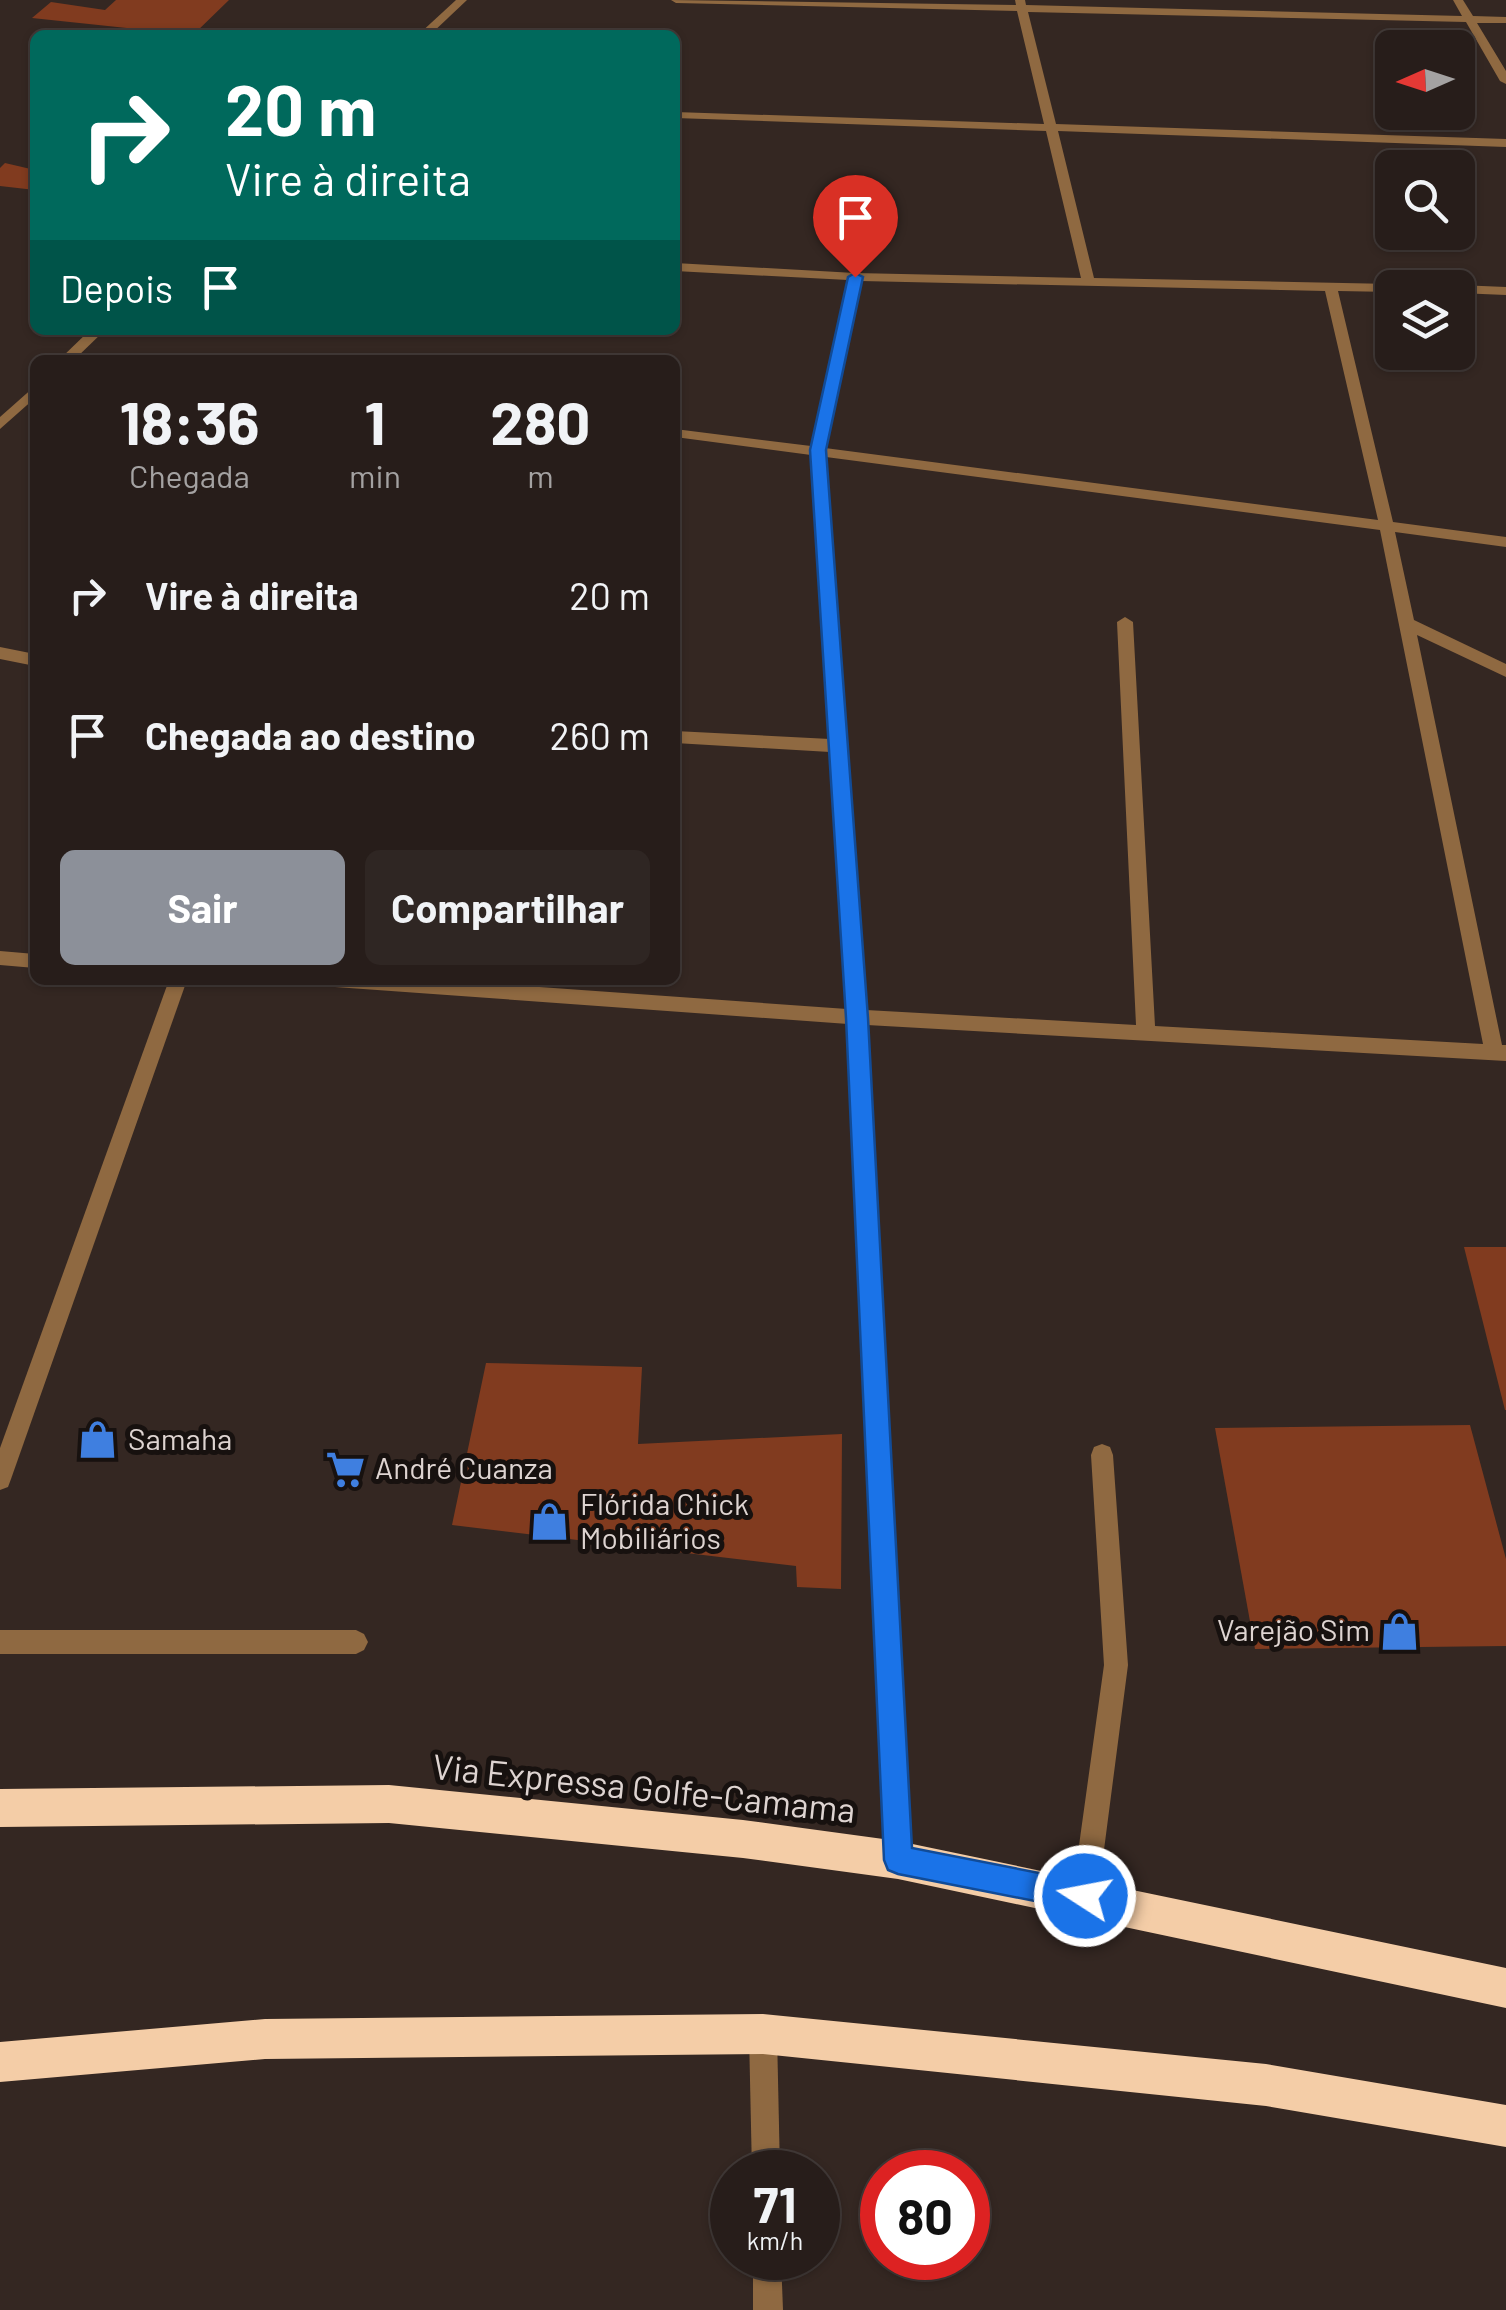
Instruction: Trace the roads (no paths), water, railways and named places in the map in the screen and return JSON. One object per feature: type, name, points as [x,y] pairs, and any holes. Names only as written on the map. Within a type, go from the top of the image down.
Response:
[{"type":"highway","name":"Via Expressa Golfe-Camama","points":[[0,1808],[389,1804],[898,1860],[1085,1896],[1506,1988]]},
{"type":"highway","points":[[0,2062],[265,2039],[763,2034],[1266,2085],[1506,2126]]},
{"type":"street","points":[[429,30],[462,0]]},
{"type":"street","points":[[676,0],[1020,5],[1506,20]]},
{"type":"street","points":[[1458,0],[1506,81]]},
{"type":"street","points":[[1020,5],[1088,281]]},
{"type":"street","points":[[680,115],[1506,143]]},
{"type":"street","points":[[680,266],[855,277],[1375,287]]},
{"type":"street","points":[[855,277],[818,450],[857,1018],[898,1860]]},
{"type":"street","points":[[404,985],[857,1018],[1500,1052],[1331,286]]},
{"type":"street","points":[[1475,290],[1506,291]]},
{"type":"street","points":[[71,355],[93,335]]},
{"type":"street","points":[[0,425],[30,395]]},
{"type":"street","points":[[680,434],[1387,530],[1506,542]]},
{"type":"street","points":[[1125,622],[1146,1032]]},
{"type":"street","points":[[1406,624],[1506,670]]},
{"type":"street","points":[[0,653],[30,659]]},
{"type":"street","points":[[680,737],[839,746]]},
{"type":"street","points":[[0,958],[30,960]]},
{"type":"street","points":[[0,1479],[176,985]]},
{"type":"street","points":[[1085,1896],[1116,1664],[1102,1455]]},
{"type":"street","points":[[0,1642],[356,1642]]},
{"type":"street","points":[[763,2034],[766,2150]]},
{"type":"street","points":[[767,2280],[768,2310]]},
{"type":"place","name":"Samaha","points":[[98,1440]]},
{"type":"place","name":"André Cuanza","points":[[345,1469]]},
{"type":"place","name":"Flórida Chick Mobiliários","points":[[550,1522]]},
{"type":"place","name":"Varejão Sim","points":[[1400,1631]]}]
